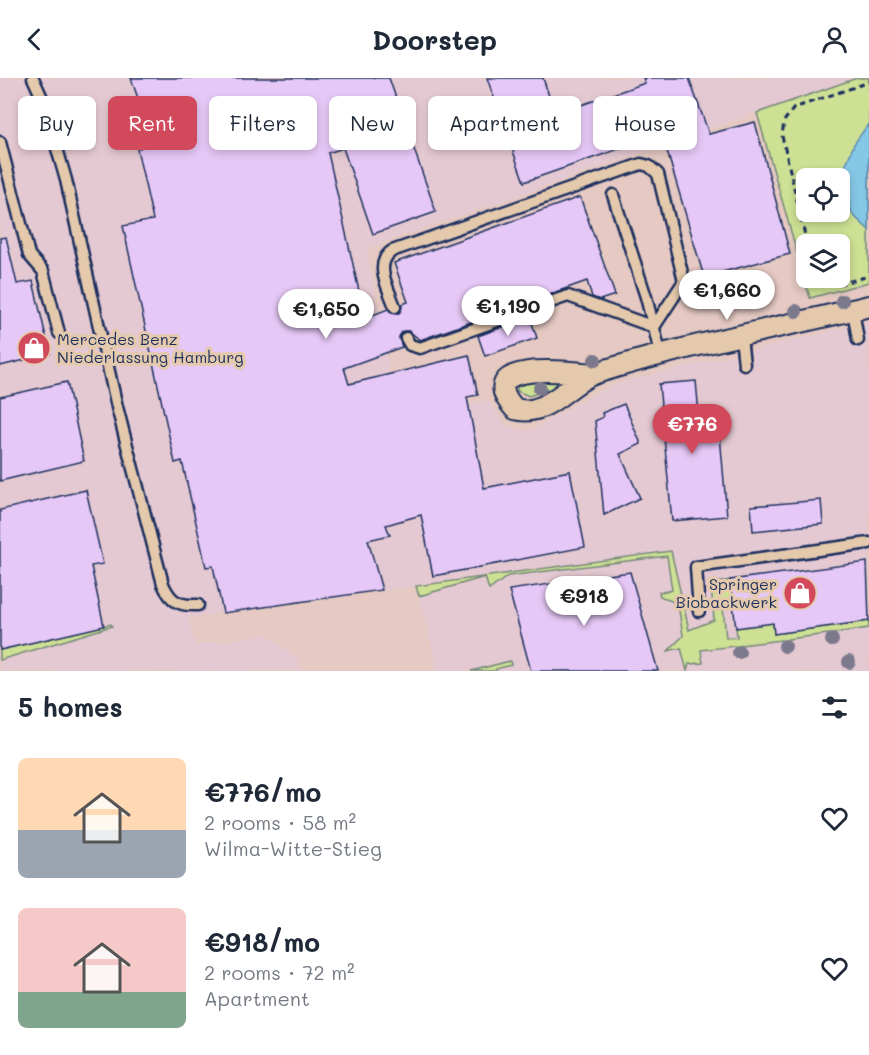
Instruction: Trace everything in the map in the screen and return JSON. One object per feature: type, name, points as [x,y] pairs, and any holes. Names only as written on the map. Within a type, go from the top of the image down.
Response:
[{"type":"street","points":[[594,374],[861,308]]},
{"type":"lane","points":[[33,78],[43,100],[66,180],[117,407],[162,584],[173,601],[185,605],[198,605]]},
{"type":"lane","points":[[0,142],[29,255],[43,271],[58,333]]},
{"type":"lane","points":[[395,307],[382,264],[384,257],[392,251],[642,164],[649,166],[658,174],[684,274],[680,290],[654,327]]},
{"type":"lane","points":[[613,195],[654,327],[661,357]]},
{"type":"lane","points":[[406,338],[410,345],[420,348],[568,296],[654,327]]},
{"type":"lane","points":[[858,340],[861,308]]},
{"type":"lane","points":[[741,337],[744,364]]},
{"type":"lane","points":[[699,611],[696,567],[869,543]]},
{"type":"path","points":[[805,234],[782,136],[784,121],[794,108],[869,82]]},
{"type":"path","points":[[850,281],[869,276]]},
{"type":"shaded area","points":[[0,78],[857,78],[697,134],[697,96],[593,96],[593,150],[649,150],[367,248],[398,422],[488,400],[505,425],[522,430],[533,429],[601,390],[623,382],[869,322],[869,671],[438,671],[416,586],[188,618],[196,645],[266,634],[298,658],[302,671],[0,671]]},
{"type":"green space","points":[[857,78],[869,78],[869,282],[850,287],[850,234],[796,234],[796,249],[757,113]]},
{"type":"green space","points":[[807,288],[847,288],[810,298]]},
{"type":"green space","points":[[559,377],[561,382],[556,387],[529,396],[517,391],[518,384]]},
{"type":"green space","points":[[671,551],[689,630],[714,620],[711,584],[730,580],[734,605],[723,607],[726,638],[737,637],[736,628],[773,623],[774,634],[869,621],[869,628],[835,633],[836,645],[830,646],[828,634],[788,639],[789,651],[783,652],[781,640],[741,645],[743,657],[736,658],[735,646],[701,650],[703,663],[689,664],[687,671],[681,648],[668,651],[683,636],[678,604],[660,596],[659,592],[672,590],[667,556],[508,576],[489,590],[485,577],[419,596],[416,586]]},
{"type":"green space","points":[[111,624],[112,626],[0,660],[0,650]]},
{"type":"green space","points":[[510,661],[511,665],[496,669],[496,671],[471,671]]},
{"type":"water","points":[[869,123],[869,230],[852,214],[850,205],[850,168],[845,168],[854,144]]},
{"type":"building","points":[[131,78],[389,78],[395,96],[329,96],[329,150],[337,150],[328,153],[365,318],[388,309],[397,314],[401,311],[402,304],[408,302],[394,263],[580,197],[615,295],[600,300],[592,297],[587,281],[420,340],[409,331],[403,331],[399,337],[402,347],[344,368],[349,384],[469,355],[478,395],[467,397],[484,488],[570,471],[585,547],[433,576],[421,515],[386,525],[390,535],[368,540],[382,590],[223,613],[213,566],[206,567],[182,461],[175,463],[123,226],[153,220],[137,150],[197,150],[197,96],[137,96]]},
{"type":"building","points":[[487,78],[543,78],[549,96],[493,96]]},
{"type":"building","points":[[643,78],[689,78],[695,96],[607,96],[645,83]]},
{"type":"building","points":[[697,100],[709,134],[755,122],[790,254],[704,277],[667,150],[697,150]]},
{"type":"building","points":[[593,101],[593,150],[616,150],[524,182],[513,150],[581,150],[581,105]]},
{"type":"building","points":[[344,150],[414,150],[436,212],[373,234]]},
{"type":"building","points":[[6,237],[17,284],[33,281],[50,354],[0,366],[0,238]]},
{"type":"building","points":[[530,317],[537,338],[485,356],[478,336]]},
{"type":"building","points":[[696,381],[699,414],[718,412],[727,516],[672,521],[659,384]]},
{"type":"building","points":[[67,382],[84,461],[0,481],[0,397]]},
{"type":"building","points":[[624,404],[641,444],[620,454],[640,498],[604,515],[595,421],[603,417],[602,413]]},
{"type":"building","points":[[86,490],[103,564],[91,566],[104,626],[0,650],[0,510]]},
{"type":"building","points":[[821,500],[823,524],[753,531],[751,506]]},
{"type":"building","name":"Springer Biobackwerk","points":[[867,562],[869,621],[774,634],[773,623],[736,628],[730,580]]},
{"type":"building","points":[[630,572],[658,671],[531,671],[509,590],[591,578],[593,589],[610,586],[609,575]]},
{"type":"place","name":"Mercedes Benz Niederlassung Hamburg","points":[[34,348]]},
{"type":"place","name":"Springer Biobackwerk","points":[[800,593]]}]
